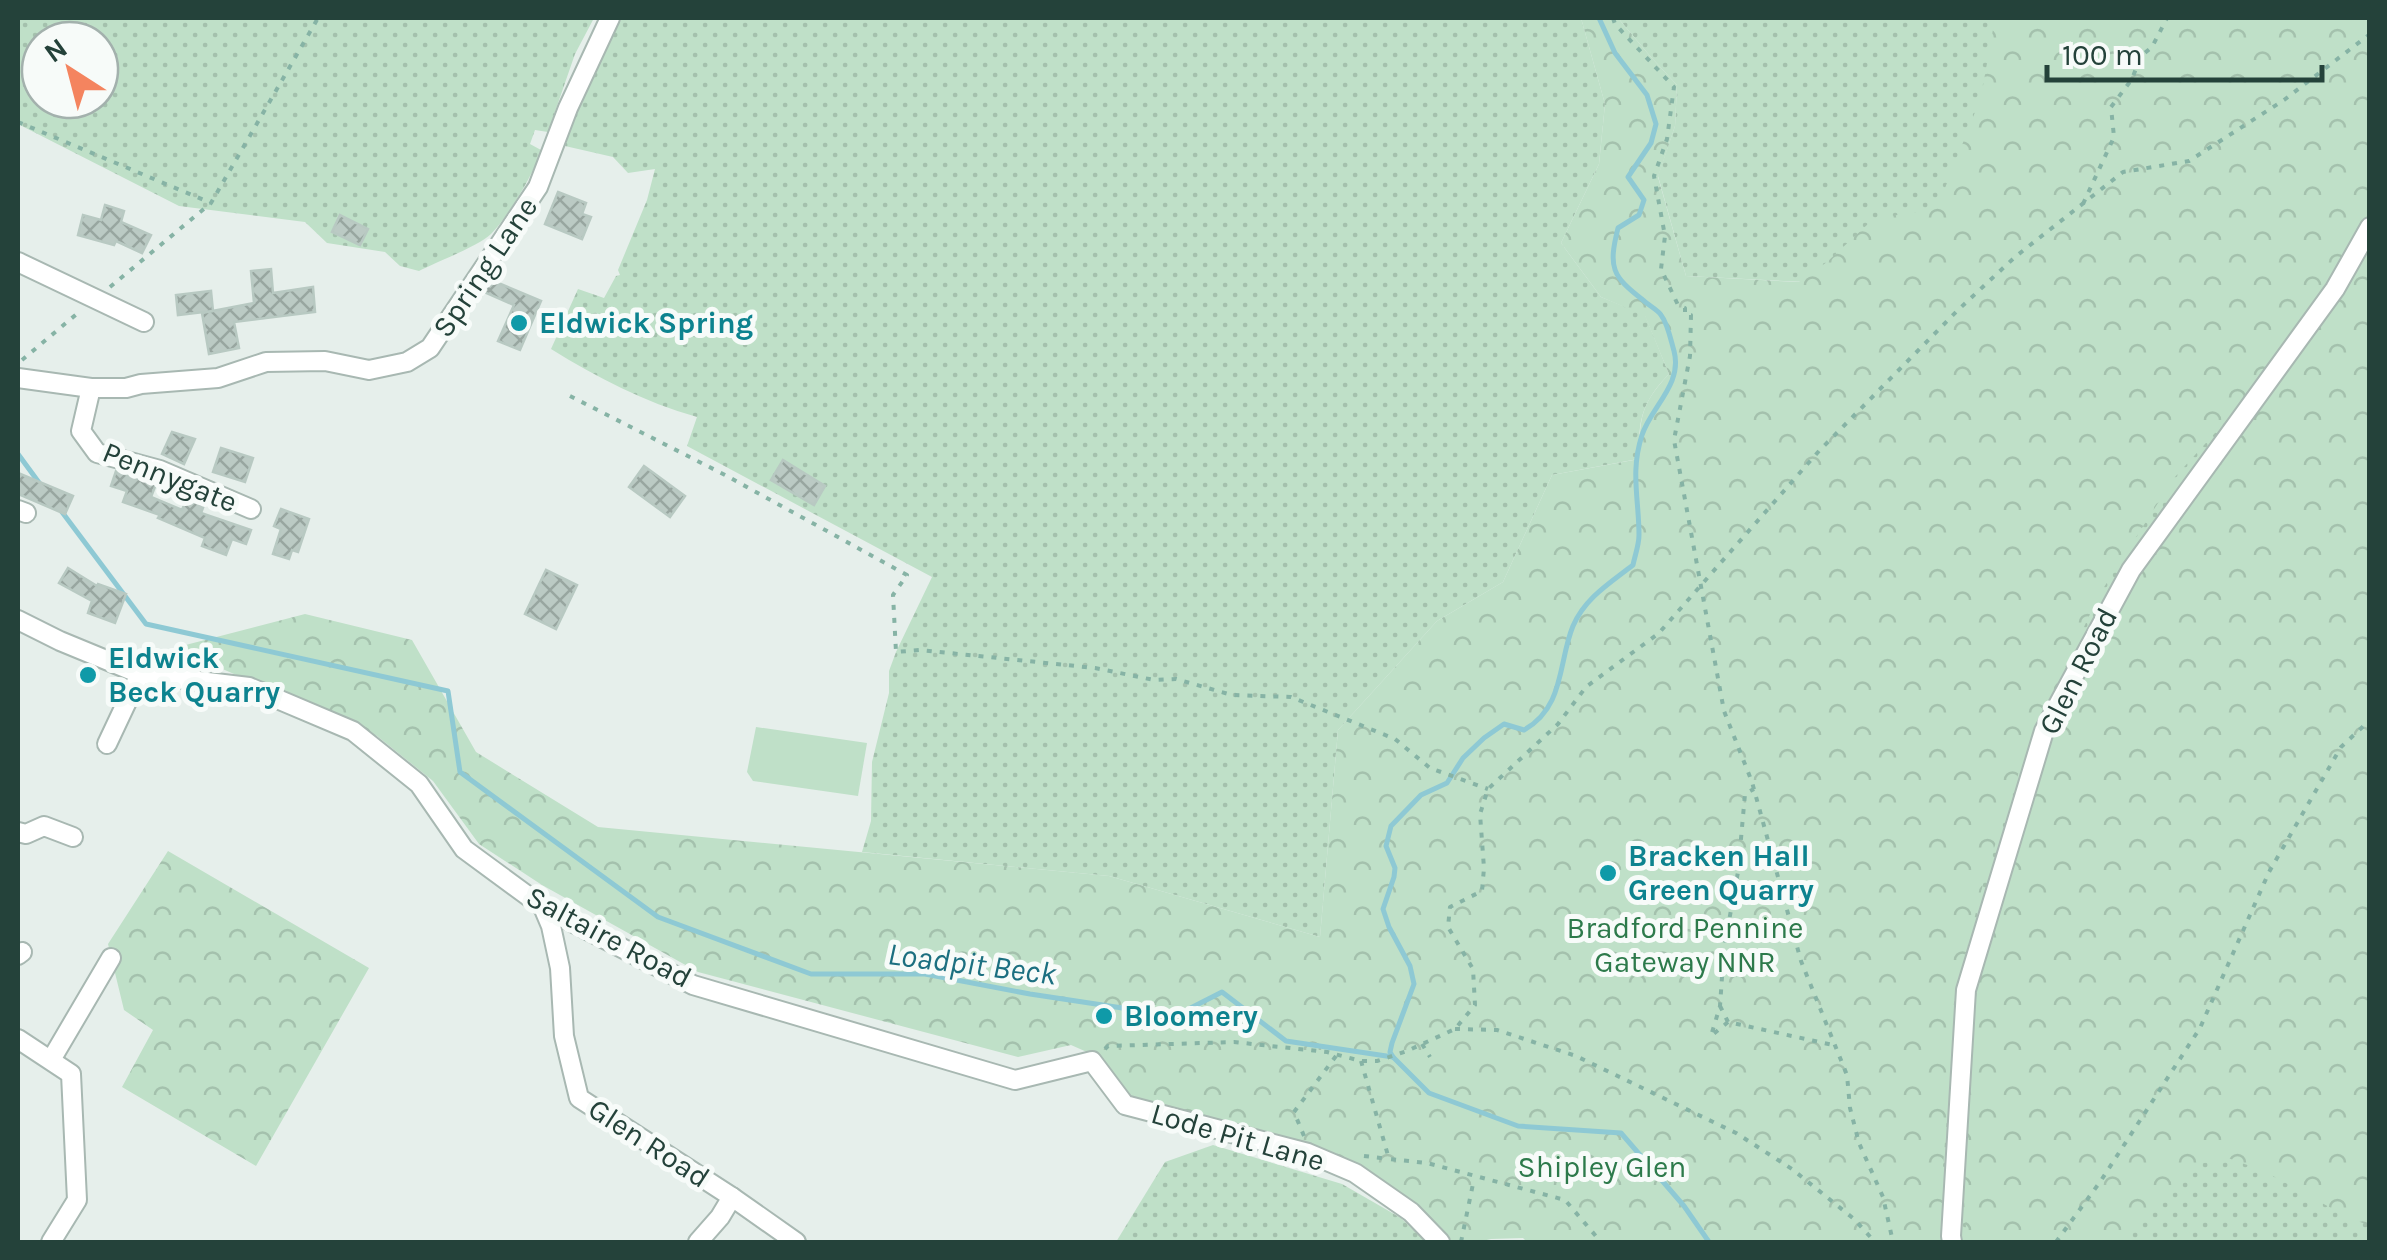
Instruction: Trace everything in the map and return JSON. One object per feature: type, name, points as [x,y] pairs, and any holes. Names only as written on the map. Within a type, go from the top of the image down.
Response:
[{"type":"street","name":"Spring Lane","points":[[18,378],[91,388],[126,388],[218,378],[266,362],[325,361],[369,370],[407,362],[430,348],[538,187],[568,108],[610,18]]},
{"type":"street","name":"Glen Road","points":[[1952,1242],[1966,990],[2044,731],[2130,570],[2335,289],[2370,226]]},
{"type":"street","points":[[18,262],[144,322]]},
{"type":"street","name":"Pennygate","points":[[91,388],[81,431],[97,454],[160,470],[251,510]]},
{"type":"street","name":"Saltaire Road","points":[[18,620],[140,674],[248,687],[353,732],[419,784],[464,849],[543,907],[692,985],[1016,1080],[1092,1061]]},
{"type":"street","points":[[107,744],[140,674]]},
{"type":"street","points":[[18,832],[26,834],[44,826],[73,837]]},
{"type":"street","name":"Glen Road","points":[[543,907],[560,968],[564,1036],[580,1098],[796,1242]]},
{"type":"street","points":[[51,1060],[111,958]]},
{"type":"street","points":[[18,1039],[71,1074],[76,1200],[51,1242]]},
{"type":"street","name":"Lode Pit Lane","points":[[1092,1061],[1125,1106],[1308,1153],[1355,1172],[1411,1212],[1440,1242]]},
{"type":"street","name":"Glen Road","points":[[698,1242],[732,1197]]},
{"type":"path","points":[[18,364],[210,204],[318,18]]},
{"type":"path","points":[[1613,18],[1674,87],[1667,138],[1654,176],[1666,236],[1660,269],[1678,305],[1685,308],[1684,314],[1691,319],[1690,356],[1674,440],[1724,712],[1754,789],[1801,961],[1848,1075],[1850,1108],[1859,1143],[1883,1197],[1893,1242]]},
{"type":"path","points":[[2082,206],[2114,138],[2111,107],[2167,18]]},
{"type":"path","points":[[1092,1061],[1108,1046],[1234,1042],[1378,1061],[1455,1029],[1475,1005],[1473,969],[1448,927],[1450,907],[1482,891],[1480,814],[1488,789],[1558,724],[1586,686],[1659,633],[1818,451],[2015,257],[2124,172],[2190,160],[2284,100],[2370,34]]},
{"type":"path","points":[[18,122],[210,204]]},
{"type":"path","points":[[570,396],[906,575],[893,595],[896,652],[920,650],[1094,668],[1154,680],[1176,679],[1232,695],[1291,697],[1396,739],[1430,768],[1488,789]]},
{"type":"path","points":[[2056,1242],[2100,1182],[2200,1028],[2269,872],[2341,746],[2370,720]]},
{"type":"path","points":[[1728,1022],[1711,1036],[1720,1006],[1745,794],[1754,789]]},
{"type":"path","points":[[1720,1006],[1728,1022]]},
{"type":"path","points":[[1728,1022],[1834,1045]]},
{"type":"path","points":[[1455,1029],[1496,1030],[1576,1056],[1736,1133],[1792,1169],[1854,1219],[1875,1242]]},
{"type":"path","points":[[1422,1044],[1430,1057]]},
{"type":"path","points":[[1288,1148],[1304,1135],[1294,1112],[1336,1056]]},
{"type":"path","points":[[1362,1061],[1388,1159],[1428,1163],[1565,1200],[1601,1242]]},
{"type":"path","points":[[1461,1242],[1474,1177]]},
{"type":"green space","points":[[18,18],[594,18],[575,54],[548,132],[535,130],[530,144],[541,150],[538,159],[505,217],[485,239],[419,271],[400,266],[385,252],[327,243],[305,222],[179,206],[18,124]]},
{"type":"green space","points":[[620,18],[1581,18],[1605,104],[1599,164],[1561,243],[1601,297],[1645,315],[1669,374],[1644,412],[1640,457],[1805,282],[1686,276],[1658,176],[1675,126],[1677,85],[1618,18],[2369,18],[2369,1242],[1793,1242],[1638,459],[1552,475],[1503,582],[1437,621],[1338,730],[1320,937],[1109,876],[862,852],[871,821],[872,762],[889,693],[889,671],[932,577],[687,446],[697,417],[622,388],[551,349],[578,289],[604,298],[620,275],[618,270],[647,200],[655,169],[628,173],[613,157],[565,146],[585,86]]},
{"type":"green space","name":"Bradford Pennine Gateway NNR","points":[[1581,18],[1618,18],[1677,85],[1675,126],[1658,177],[1686,276],[1799,282],[1868,224],[1884,217],[1926,211],[1936,204],[1981,97],[1995,18],[2369,18],[2369,207],[2327,286],[2256,388],[2174,478],[2099,595],[2025,753],[1985,876],[1958,984],[1943,1166],[1951,1242],[1527,1242],[1523,1238],[1449,1242],[1375,1181],[1136,1103],[1103,1071],[1105,1060],[1071,1045],[1018,1057],[698,972],[542,885],[479,844],[433,781],[377,736],[174,648],[305,614],[412,640],[476,752],[598,827],[1109,876],[1320,937],[1338,730],[1437,621],[1503,582],[1552,475],[1639,459],[1644,412],[1652,394],[1669,374],[1645,316],[1601,297],[1561,243],[1599,164],[1605,104]]},
{"type":"green space","points":[[2369,241],[2369,1225],[2264,1171],[2228,1158],[2198,1164],[2124,1242],[1967,1242],[1967,1067],[1980,967],[2038,769],[2090,649],[2150,545]]},
{"type":"green space","points":[[756,727],[867,743],[858,796],[753,781],[747,772]]},
{"type":"green space","points":[[168,851],[369,968],[256,1166],[122,1087],[153,1030],[124,1010],[108,944]]},
{"type":"green space","points":[[1213,1145],[1342,1184],[1401,1218],[1426,1242],[1116,1242],[1165,1162]]},
{"type":"building","points":[[558,192],[586,203],[582,214],[591,217],[582,239],[545,224]]},
{"type":"building","points":[[105,205],[124,211],[121,222],[151,235],[142,253],[116,241],[114,245],[78,235],[83,215],[101,220]]},
{"type":"building","points":[[340,215],[368,229],[360,245],[332,232]]},
{"type":"building","points":[[271,269],[273,293],[313,287],[315,312],[234,322],[239,348],[209,354],[202,313],[254,303],[251,271]]},
{"type":"building","name":"Eldwick Spring","points":[[491,280],[541,301],[520,350],[498,341],[514,305],[484,292]]},
{"type":"building","points":[[211,291],[213,311],[178,315],[176,295]]},
{"type":"building","points":[[172,432],[195,439],[184,464],[162,454]]},
{"type":"building","points":[[221,448],[253,458],[245,482],[213,472]]},
{"type":"building","points":[[783,460],[825,486],[814,505],[771,480]]},
{"type":"building","points":[[644,466],[685,496],[670,517],[629,487]]},
{"type":"building","points":[[116,471],[156,484],[151,497],[182,510],[187,498],[204,505],[201,513],[251,530],[246,544],[232,539],[226,555],[202,546],[205,538],[123,502],[127,491],[111,486]]},
{"type":"building","points":[[18,473],[73,496],[65,514],[18,494]]},
{"type":"building","points":[[281,509],[309,519],[298,552],[292,550],[289,559],[273,554],[281,529],[274,526]]},
{"type":"building","points":[[68,568],[97,586],[126,594],[115,623],[88,613],[92,601],[59,583]]},
{"type":"building","points":[[546,570],[577,585],[556,629],[525,614]]},
{"type":"waterway","points":[[1393,1057],[1392,1043],[1414,984],[1410,966],[1383,909],[1395,868],[1386,846],[1391,826],[1421,795],[1447,783],[1463,758],[1484,738],[1504,724],[1524,730],[1547,709],[1578,616],[1599,592],[1633,565],[1639,535],[1638,448],[1674,374],[1674,351],[1663,319],[1625,284],[1613,262],[1618,228],[1639,215],[1644,200],[1628,177],[1651,143],[1656,124],[1647,95],[1615,53],[1599,18]]},
{"type":"waterway","points":[[18,454],[40,484]]},
{"type":"waterway","name":"Loadpit Beck","points":[[59,508],[146,624],[448,691],[460,772],[658,917],[811,974],[925,974],[1175,1016],[1222,992],[1286,1041],[1393,1057],[1429,1093],[1518,1126],[1621,1133],[1684,1206],[1709,1242]]},
{"type":"place","name":"Eldwick Spring","points":[[519,323]]},
{"type":"place","name":"Eldwick Beck Quarry","points":[[88,675]]},
{"type":"place","name":"Bracken Hall Green Quarry","points":[[1608,873]]},
{"type":"place","name":"Bloomery","points":[[1104,1016]]},
{"type":"park label","name":"Shipley Glen","points":[[1602,1167]]}]
